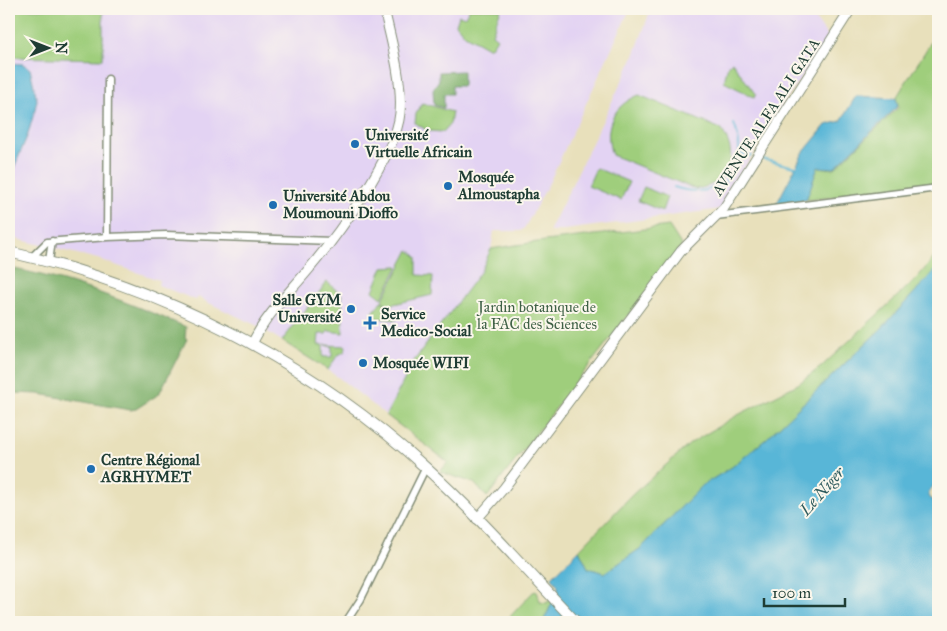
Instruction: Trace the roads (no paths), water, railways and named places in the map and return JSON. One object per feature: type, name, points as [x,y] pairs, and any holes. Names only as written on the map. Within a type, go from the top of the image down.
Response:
[{"type":"main road","points":[[9,252],[49,261],[137,290],[199,317],[252,344],[331,392],[426,468],[576,622]]},
{"type":"street","points":[[252,344],[260,327],[332,242],[378,169],[398,126],[401,111],[398,84],[384,9]]},
{"type":"street","name":"AVENUE ALFA ALI GATA","points":[[477,519],[504,488],[681,251],[724,208],[851,9]]},
{"type":"street","points":[[107,237],[108,79]]},
{"type":"street","points":[[716,216],[938,188]]},
{"type":"street","points":[[32,257],[47,242],[107,237],[166,235],[332,242]]},
{"type":"street","points":[[49,261],[52,241]]},
{"type":"street","points":[[346,622],[361,599],[426,468]]},
{"type":"water","points":[[9,63],[23,64],[30,69],[37,100],[28,134],[9,180]]},
{"type":"water","points":[[856,96],[896,98],[898,106],[834,168],[818,167],[806,200],[776,205],[803,153],[826,125],[841,121]]},
{"type":"water","name":"Le Niger","points":[[938,267],[938,481],[929,491],[929,496],[938,502],[938,622],[543,622],[558,591],[558,586],[552,577],[579,550],[588,568],[605,573],[641,548],[703,485],[732,467],[765,440],[881,329]]},
{"type":"waterway","points":[[674,187],[691,191],[705,190],[718,186],[728,178],[735,168],[739,155],[734,124]]},
{"type":"waterway","points":[[738,154],[752,156]]},
{"type":"waterway","points":[[762,159],[795,167]]},
{"type":"place","name":"Université Virtuelle Africain","points":[[355,144]]},
{"type":"place","name":"Mosquée Almoustapha","points":[[448,186]]},
{"type":"place","name":"Université Abdou Moumouni Dioffo","points":[[273,205]]},
{"type":"place","name":"Salle GYM Université","points":[[351,309]]},
{"type":"place","name":"Service Medico-Social","points":[[370,323]]},
{"type":"place","name":"Mosquée WIFI","points":[[363,363]]},
{"type":"place","name":"Centre Régional AGRHYMET","points":[[91,469]]},
{"type":"park label","name":"Jardin botanique de la FAC des Sciences","points":[[537,316]]}]
